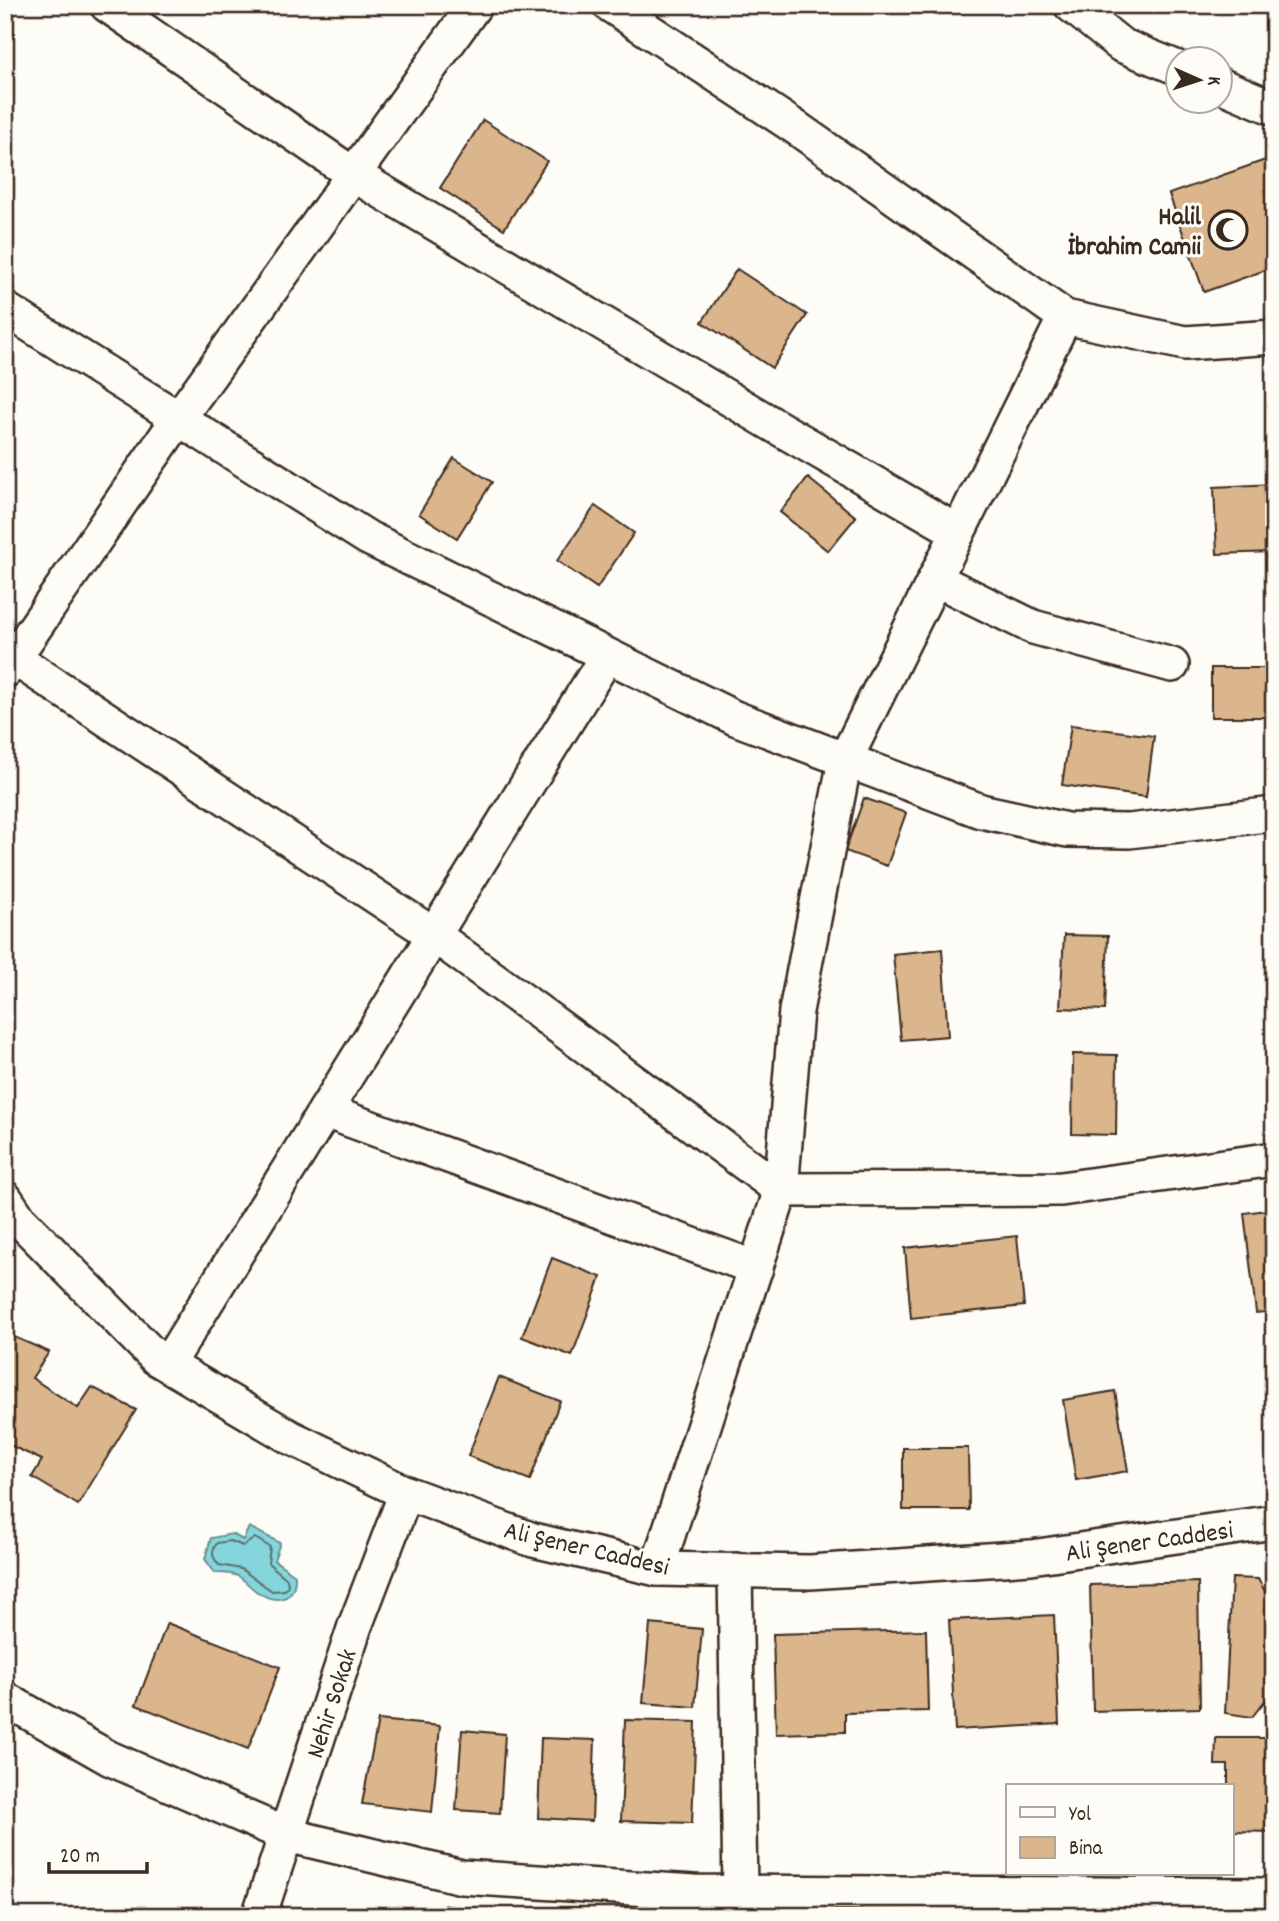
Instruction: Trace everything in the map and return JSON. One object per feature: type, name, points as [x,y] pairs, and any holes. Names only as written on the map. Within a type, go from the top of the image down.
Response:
[{"type":"street","points":[[107,5],[354,175],[958,532]]},
{"type":"street","points":[[475,5],[178,419],[10,664],[433,935],[781,1190],[1061,1189],[1274,1159]]},
{"type":"street","points":[[610,5],[795,127],[1065,317],[1185,343],[1274,337]]},
{"type":"street","points":[[1071,5],[1121,45],[1164,62]]},
{"type":"street","points":[[1234,91],[1274,108]]},
{"type":"street","points":[[5,309],[368,538],[735,718],[981,811],[1067,830],[1129,831],[1274,814]]},
{"type":"street","points":[[657,1569],[781,1190],[796,1011],[845,760],[1065,317]]},
{"type":"street","points":[[935,579],[1032,627],[1172,665]]},
{"type":"street","points":[[168,1364],[607,656]]},
{"type":"street","points":[[325,1111],[756,1268]]},
{"type":"street","name":"Ali Şener Caddesi","points":[[5,1198],[19,1219],[156,1358],[290,1437],[406,1493],[533,1540],[657,1569],[810,1572],[1031,1557],[1274,1522]]},
{"type":"street","name":"Nehir Sokak","points":[[259,1916],[355,1626],[406,1493]]},
{"type":"street","points":[[735,1570],[738,1904]]},
{"type":"street","points":[[5,1699],[109,1758],[287,1835],[462,1877],[680,1891],[738,1904],[1030,1904],[1274,1895]]},
{"type":"water","points":[[249,1527],[280,1543],[274,1560],[295,1575],[292,1590],[283,1598],[263,1595],[236,1575],[215,1573],[205,1559],[211,1538],[232,1534],[243,1540]]},
{"type":"building","points":[[483,120],[547,161],[504,229],[440,188]]},
{"type":"building","name":"Halil İbrahim Camii","points":[[1274,157],[1274,267],[1204,292],[1169,194]]},
{"type":"building","points":[[737,269],[807,315],[772,368],[702,322]]},
{"type":"building","points":[[1274,373],[1274,443],[1272,443]]},
{"type":"building","points":[[454,458],[492,482],[457,538],[419,514]]},
{"type":"building","points":[[808,478],[856,517],[828,551],[780,512]]},
{"type":"building","points":[[1274,484],[1274,552],[1217,554],[1214,487]]},
{"type":"building","points":[[595,506],[634,533],[597,588],[557,561]]},
{"type":"building","points":[[1211,668],[1274,668],[1274,717],[1211,717]]},
{"type":"building","points":[[1071,725],[1154,736],[1146,797],[1062,785]]},
{"type":"building","points":[[864,798],[906,813],[887,866],[845,851]]},
{"type":"building","points":[[1064,935],[1108,936],[1105,1010],[1060,1008]]},
{"type":"building","points":[[942,949],[948,1036],[901,1040],[893,954]]},
{"type":"building","points":[[1073,1054],[1117,1055],[1116,1135],[1072,1134]]},
{"type":"building","points":[[1274,1209],[1274,1311],[1256,1313],[1244,1213]]},
{"type":"building","points":[[1017,1236],[1024,1306],[911,1318],[905,1248]]},
{"type":"building","points":[[552,1258],[601,1277],[572,1356],[522,1337]]},
{"type":"building","points":[[5,1333],[49,1352],[32,1378],[78,1408],[92,1387],[136,1410],[78,1505],[32,1477],[42,1460],[5,1443]]},
{"type":"building","points":[[499,1377],[560,1401],[530,1480],[468,1456]]},
{"type":"building","points":[[1115,1391],[1128,1471],[1076,1480],[1063,1400]]},
{"type":"building","points":[[903,1448],[968,1448],[969,1510],[903,1510]]},
{"type":"building","points":[[1232,1578],[1258,1579],[1266,1593],[1274,1593],[1274,1702],[1264,1702],[1252,1717],[1225,1713]]},
{"type":"building","points":[[1198,1582],[1200,1708],[1093,1711],[1090,1585]]},
{"type":"building","points":[[1054,1615],[1059,1724],[955,1730],[949,1620]]},
{"type":"building","points":[[167,1623],[280,1667],[248,1749],[136,1705]]},
{"type":"building","points":[[650,1624],[702,1629],[695,1707],[643,1703]]},
{"type":"building","points":[[926,1630],[928,1711],[845,1713],[845,1732],[776,1734],[773,1634]]},
{"type":"building","points":[[378,1720],[440,1726],[432,1812],[362,1804]]},
{"type":"building","points":[[625,1720],[696,1722],[692,1823],[621,1821]]},
{"type":"building","points":[[462,1730],[505,1734],[500,1813],[456,1810]]},
{"type":"building","points":[[541,1738],[595,1740],[592,1821],[538,1818]]},
{"type":"building","points":[[1216,1738],[1274,1738],[1274,1832],[1234,1831],[1234,1784],[1228,1784],[1228,1765],[1215,1765]]},
{"type":"building","points":[[444,1905],[492,1916],[441,1916]]},
{"type":"place","name":"Halil İbrahim Camii","points":[[1228,230]]}]
